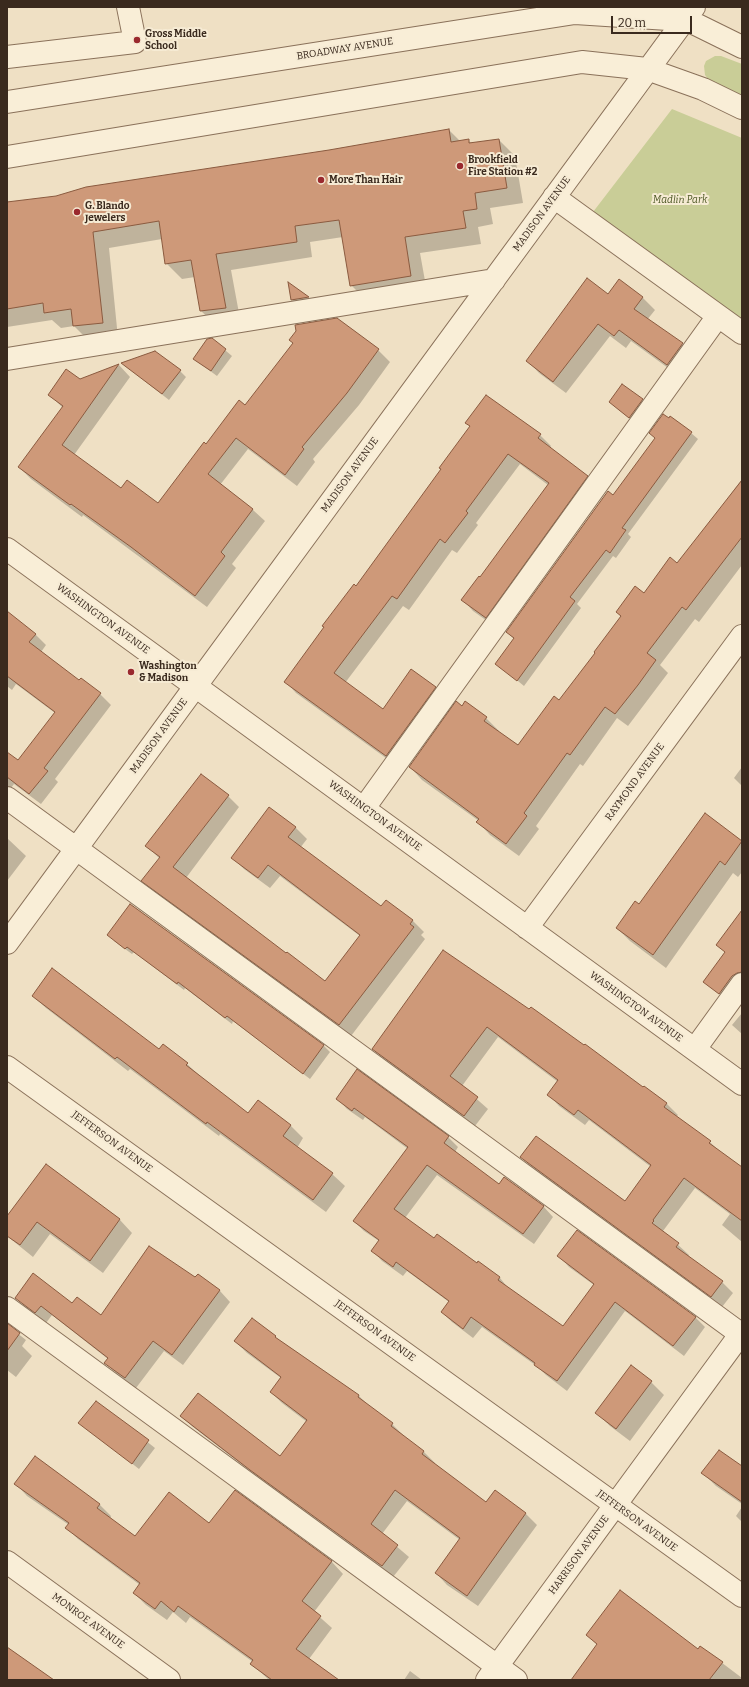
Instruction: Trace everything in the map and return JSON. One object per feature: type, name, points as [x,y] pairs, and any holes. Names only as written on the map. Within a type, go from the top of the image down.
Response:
[{"type":"street","points":[[7,57],[135,42],[128,7]]},
{"type":"street","points":[[664,7],[689,13],[742,48]]},
{"type":"street","name":"BROADWAY AVENUE","points":[[7,102],[575,13],[689,13]]},
{"type":"street","name":"MADISON AVENUE","points":[[7,943],[689,13]]},
{"type":"street","points":[[7,157],[582,62],[647,69],[703,89],[742,108]]},
{"type":"street","points":[[554,197],[742,333]]},
{"type":"street","points":[[7,359],[494,280]]},
{"type":"street","points":[[364,808],[718,316]]},
{"type":"street","name":"WASHINGTON AVENUE","points":[[7,549],[742,1084]]},
{"type":"street","name":"RAYMOND AVENUE","points":[[527,928],[742,636]]},
{"type":"street","points":[[7,798],[742,1334]]},
{"type":"street","points":[[694,1049],[742,984]]},
{"type":"street","name":"JEFFERSON AVENUE","points":[[7,1067],[742,1596]]},
{"type":"street","points":[[7,1308],[492,1673],[516,1680]]},
{"type":"street","name":"HARRISON AVENUE","points":[[492,1673],[742,1334]]},
{"type":"street","name":"MONROE AVENUE","points":[[8,1566],[169,1680]]},
{"type":"green space","points":[[715,56],[721,56],[742,64],[742,95],[716,84],[705,75],[704,66],[706,61]]},
{"type":"green space","name":"Madlin Park","points":[[672,109],[742,138],[742,323],[593,212]]},
{"type":"building","points":[[449,129],[451,142],[469,139],[469,143],[499,139],[507,188],[475,193],[477,209],[463,211],[466,228],[405,237],[411,276],[350,286],[339,220],[295,226],[297,242],[216,254],[226,308],[200,311],[191,260],[165,264],[159,221],[93,232],[103,323],[73,326],[71,309],[44,313],[43,303],[7,309],[7,202],[56,196],[86,187],[329,150]]},
{"type":"building","points":[[587,278],[608,294],[619,279],[643,297],[634,309],[683,343],[667,365],[619,330],[614,336],[598,324],[553,382],[526,361]]},
{"type":"building","points":[[288,282],[309,297],[291,300]]},
{"type":"building","points":[[337,318],[379,349],[347,393],[302,447],[304,449],[285,475],[236,438],[208,474],[253,509],[221,552],[225,556],[195,596],[131,547],[18,467],[63,406],[48,395],[66,369],[80,379],[119,364],[62,445],[121,488],[127,480],[158,503],[204,442],[206,444],[239,400],[245,405],[293,343],[289,340],[296,331],[295,325]]},
{"type":"building","points":[[212,338],[226,349],[211,371],[193,359],[207,339]]},
{"type":"building","points":[[155,351],[181,370],[162,394],[121,363]]},
{"type":"building","points":[[622,384],[643,399],[629,418],[609,402]]},
{"type":"building","points":[[486,395],[541,434],[538,438],[588,476],[486,618],[461,600],[479,576],[480,577],[549,483],[508,454],[466,511],[468,513],[445,543],[440,539],[397,599],[392,596],[334,673],[383,709],[411,669],[436,687],[386,756],[284,682],[324,627],[322,626],[354,584],[356,586],[441,469],[439,468],[470,426],[465,423]]},
{"type":"building","points":[[663,414],[669,418],[670,416],[692,432],[622,528],[626,530],[610,553],[606,550],[570,597],[575,601],[517,681],[495,664],[514,638],[506,632],[608,491],[613,495],[655,438],[649,433]]},
{"type":"building","points":[[742,480],[742,537],[686,610],[682,607],[647,653],[656,660],[638,685],[615,714],[605,707],[570,755],[567,753],[524,813],[527,816],[506,844],[476,822],[479,819],[409,767],[456,701],[462,706],[465,701],[487,717],[484,721],[518,745],[554,696],[559,700],[595,653],[594,652],[621,616],[616,612],[635,586],[644,593],[670,557],[677,563]]},
{"type":"building","points":[[7,611],[36,634],[29,642],[79,680],[81,678],[101,693],[44,768],[48,771],[29,794],[7,777],[7,752],[18,760],[55,712],[7,676]]},
{"type":"building","points":[[201,774],[229,795],[173,867],[325,981],[360,935],[268,865],[258,878],[231,858],[269,807],[296,827],[288,837],[381,906],[386,900],[413,920],[410,924],[414,927],[339,1025],[141,881],[160,857],[145,846]]},
{"type":"building","points":[[705,813],[742,841],[725,865],[720,861],[653,955],[616,928],[635,901],[639,904]]},
{"type":"building","points":[[130,904],[324,1045],[303,1074],[227,1016],[225,1018],[178,982],[177,984],[127,947],[125,949],[107,935]]},
{"type":"building","points":[[742,910],[742,972],[732,976],[719,994],[703,982],[725,952],[716,945]]},
{"type":"building","points":[[443,950],[529,1009],[531,1007],[584,1045],[585,1044],[643,1087],[644,1086],[667,1103],[664,1107],[711,1141],[709,1143],[742,1167],[742,1221],[684,1178],[652,1223],[679,1243],[676,1247],[723,1281],[711,1297],[520,1157],[536,1136],[625,1201],[651,1165],[578,1110],[574,1115],[547,1095],[558,1080],[487,1027],[450,1076],[478,1097],[464,1116],[372,1049]]},
{"type":"building","points":[[52,968],[159,1049],[163,1044],[188,1063],[186,1065],[248,1113],[258,1100],[291,1125],[283,1136],[333,1173],[313,1200],[207,1122],[206,1124],[117,1057],[115,1059],[32,996]]},
{"type":"building","points":[[357,1069],[449,1136],[444,1143],[499,1184],[504,1177],[544,1206],[523,1234],[427,1165],[394,1209],[434,1238],[437,1234],[477,1263],[478,1261],[500,1277],[498,1280],[563,1326],[594,1284],[557,1256],[577,1230],[696,1317],[673,1346],[615,1302],[557,1381],[534,1365],[535,1363],[471,1317],[463,1329],[441,1312],[449,1301],[396,1262],[393,1267],[371,1251],[379,1240],[353,1221],[408,1147],[354,1108],[352,1111],[336,1099]]},
{"type":"building","points":[[46,1164],[120,1219],[90,1261],[37,1222],[20,1245],[7,1236],[7,1216]]},
{"type":"building","points":[[149,1246],[195,1277],[198,1274],[220,1290],[172,1355],[153,1341],[125,1378],[104,1363],[108,1358],[41,1306],[35,1313],[15,1298],[33,1273],[72,1303],[77,1297],[101,1315]]},
{"type":"building","points":[[252,1318],[276,1336],[275,1337],[359,1395],[358,1397],[393,1423],[391,1426],[424,1451],[422,1454],[486,1502],[495,1490],[526,1513],[467,1596],[435,1573],[460,1538],[395,1490],[371,1524],[398,1545],[382,1566],[250,1470],[180,1416],[198,1393],[280,1456],[307,1420],[270,1392],[281,1377],[234,1341]]},
{"type":"building","points":[[7,1323],[20,1333],[7,1351]]},
{"type":"building","points":[[631,1365],[652,1381],[616,1429],[595,1413]]},
{"type":"building","points":[[96,1401],[149,1440],[132,1464],[78,1423]]},
{"type":"building","points":[[719,1450],[742,1466],[742,1502],[701,1473]]},
{"type":"building","points":[[35,1456],[100,1504],[97,1508],[135,1536],[169,1492],[209,1523],[235,1490],[332,1561],[302,1601],[321,1616],[296,1649],[339,1680],[272,1680],[250,1664],[253,1660],[178,1606],[174,1612],[161,1601],[155,1609],[133,1593],[140,1583],[65,1528],[69,1523],[14,1484]]},
{"type":"building","points":[[620,1590],[698,1649],[700,1646],[723,1662],[709,1680],[571,1680],[597,1644],[586,1635]]},
{"type":"building","points":[[7,1647],[54,1680],[7,1680]]},
{"type":"place","name":"Gross Middle School","points":[[137,40]]},
{"type":"place","name":"Brookfield Fire Station #2","points":[[460,166]]},
{"type":"place","name":"More Than Hair","points":[[321,180]]},
{"type":"place","name":"G. Blando Jewelers","points":[[77,212]]},
{"type":"place","name":"Washington & Madison","points":[[131,672]]}]
